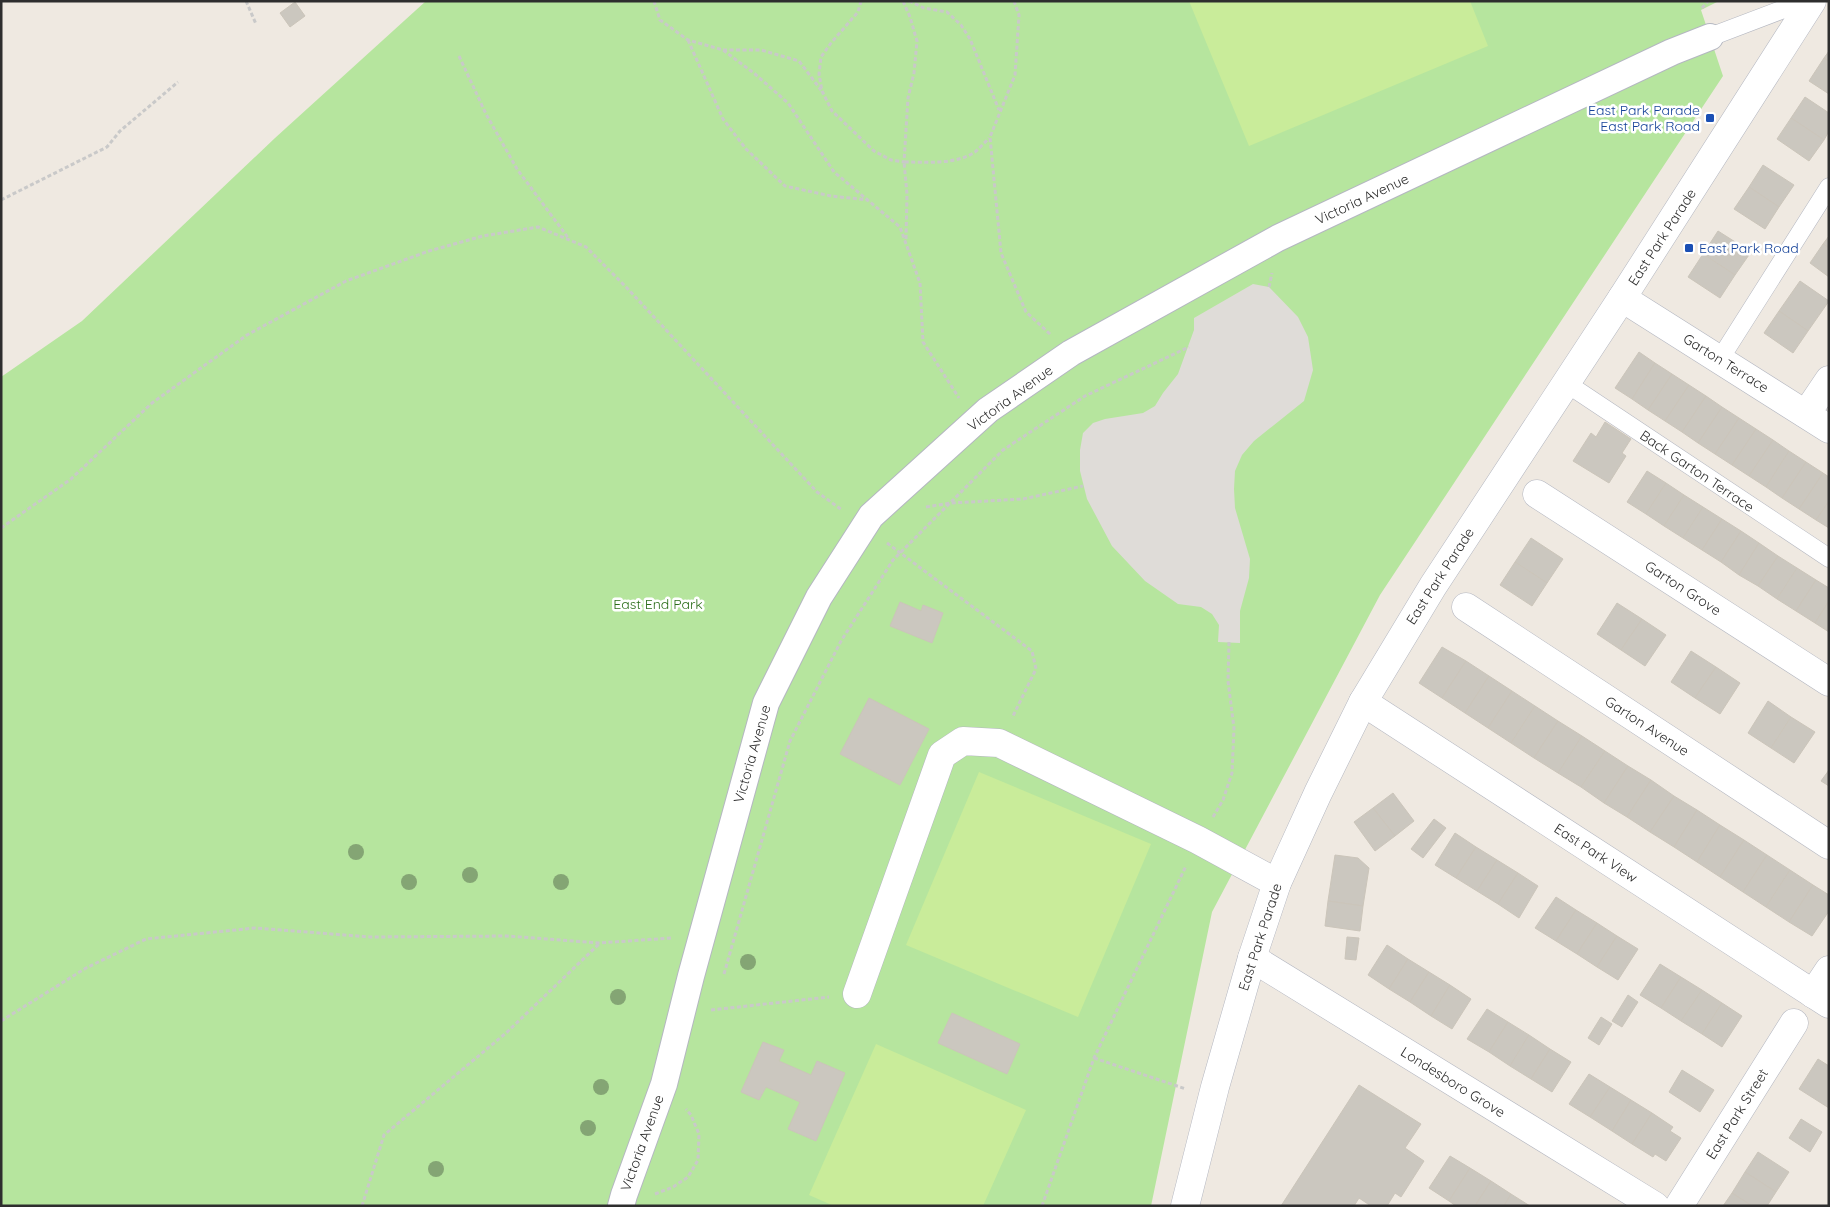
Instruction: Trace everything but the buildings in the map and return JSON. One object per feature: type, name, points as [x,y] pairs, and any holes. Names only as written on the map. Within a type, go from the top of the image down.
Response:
[{"type":"street","name":"East Park Parade","points":[[1185,1206],[1252,958],[1277,883],[1318,793],[1363,702],[1433,586],[1622,298],[1812,1]]},
{"type":"street","points":[[1823,1],[1829,3]]},
{"type":"street","name":"Victoria Avenue","points":[[622,1200],[664,1084],[681,1014],[766,703],[820,597],[871,516],[988,410],[1071,353],[1278,238],[1672,52],[1710,36]]},
{"type":"street","name":"Garton Terrace","points":[[1622,298],[1829,429]]},
{"type":"street","points":[[1806,414],[1829,380]]},
{"type":"street","name":"Garton Grove","points":[[1538,494],[1829,682]]},
{"type":"street","name":"Garton Avenue","points":[[1466,607],[1829,845]]},
{"type":"street","name":"East Park View","points":[[1363,702],[1821,999]]},
{"type":"street","points":[[857,994],[942,755],[964,741],[999,743],[1198,840],[1277,883]]},
{"type":"street","name":"Londesboro Grove","points":[[1252,958],[1655,1206]]},
{"type":"street","points":[[1821,999],[1829,970]]},
{"type":"street","name":"East Park Street","points":[[1679,1206],[1794,1023]]},
{"type":"lane","name":"Victoria Avenue","points":[[1710,36],[1806,1]]},
{"type":"lane","points":[[1720,359],[1829,187]]},
{"type":"lane","name":"Back Garton Terrace","points":[[1566,383],[1829,558]]},
{"type":"path","points":[[246,1],[256,24]]},
{"type":"path","points":[[654,1],[660,20],[688,40],[723,50],[761,50],[799,61],[822,91],[832,111],[874,151],[891,160],[937,162],[956,158],[974,152],[990,137]]},
{"type":"path","points":[[822,91],[819,74],[821,57],[858,12],[861,1]]},
{"type":"path","points":[[903,1],[917,41],[914,72],[908,98],[904,162],[908,194],[906,242]]},
{"type":"path","points":[[908,1],[924,8],[947,12],[961,25],[970,39],[1000,110]]},
{"type":"path","points":[[1014,1],[1019,15],[1015,75],[990,137],[1001,253],[1026,312],[1071,353]]},
{"type":"path","points":[[688,40],[723,119],[746,149],[785,186],[831,196],[869,200]]},
{"type":"path","points":[[723,50],[755,74],[788,103],[834,172],[900,227],[920,283],[923,342],[974,422]]},
{"type":"path","points":[[459,56],[486,114],[517,168],[570,240]]},
{"type":"path","points":[[1,200],[107,147],[120,131],[178,82]]},
{"type":"path","points":[[1,528],[71,479],[152,403],[247,335],[346,281],[429,251],[483,236],[538,227],[586,247],[626,286],[817,492],[1032,651],[1036,669],[999,743]]},
{"type":"path","points":[[723,976],[790,741],[842,640],[893,560],[1004,450],[1085,396],[1189,347]]},
{"type":"path","points":[[924,507],[951,503],[1023,499],[1083,486]]},
{"type":"path","points":[[1042,1206],[1094,1058],[1198,840],[1208,827],[1223,800],[1232,773],[1234,728],[1228,681],[1229,642]]},
{"type":"path","points":[[2,1019],[86,968],[146,939],[255,928],[370,937],[507,936],[599,943],[702,936]]},
{"type":"path","points":[[362,1206],[384,1135],[506,1033],[599,943]]},
{"type":"path","points":[[681,1014],[857,994]]},
{"type":"path","points":[[709,1019],[715,1002]]},
{"type":"path","points":[[1094,1058],[1187,1089],[1216,1087]]},
{"type":"path","points":[[622,1200],[660,1193],[688,1177],[698,1160],[699,1134],[691,1115],[680,1100],[664,1084]]},
{"type":"green space","name":"East End Park","points":[[426,1],[1719,1],[1701,10],[1723,76],[1380,595],[1212,912],[1151,1206],[1,1206],[1,377],[82,321],[275,138]]},
{"type":"green space","points":[[1189,1],[1470,1],[1488,46],[1249,146]]},
{"type":"green space","points":[[979,772],[1151,844],[1078,1017],[906,945]]},
{"type":"green space","points":[[876,1044],[1026,1110],[983,1206],[834,1206],[809,1195]]},
{"type":"shaded area","points":[[1253,284],[1269,287],[1298,317],[1308,337],[1313,370],[1304,401],[1254,441],[1242,455],[1235,471],[1235,508],[1250,559],[1249,578],[1240,611],[1240,643],[1218,642],[1219,625],[1212,614],[1201,607],[1178,604],[1145,581],[1112,546],[1087,499],[1080,471],[1080,450],[1083,433],[1093,423],[1105,419],[1143,413],[1155,406],[1178,374],[1194,330],[1194,318]]},
{"type":"place","name":"East Park Parade East Park Road","points":[[1710,118]]},
{"type":"place","name":"East Park Road","points":[[1689,248]]}]
